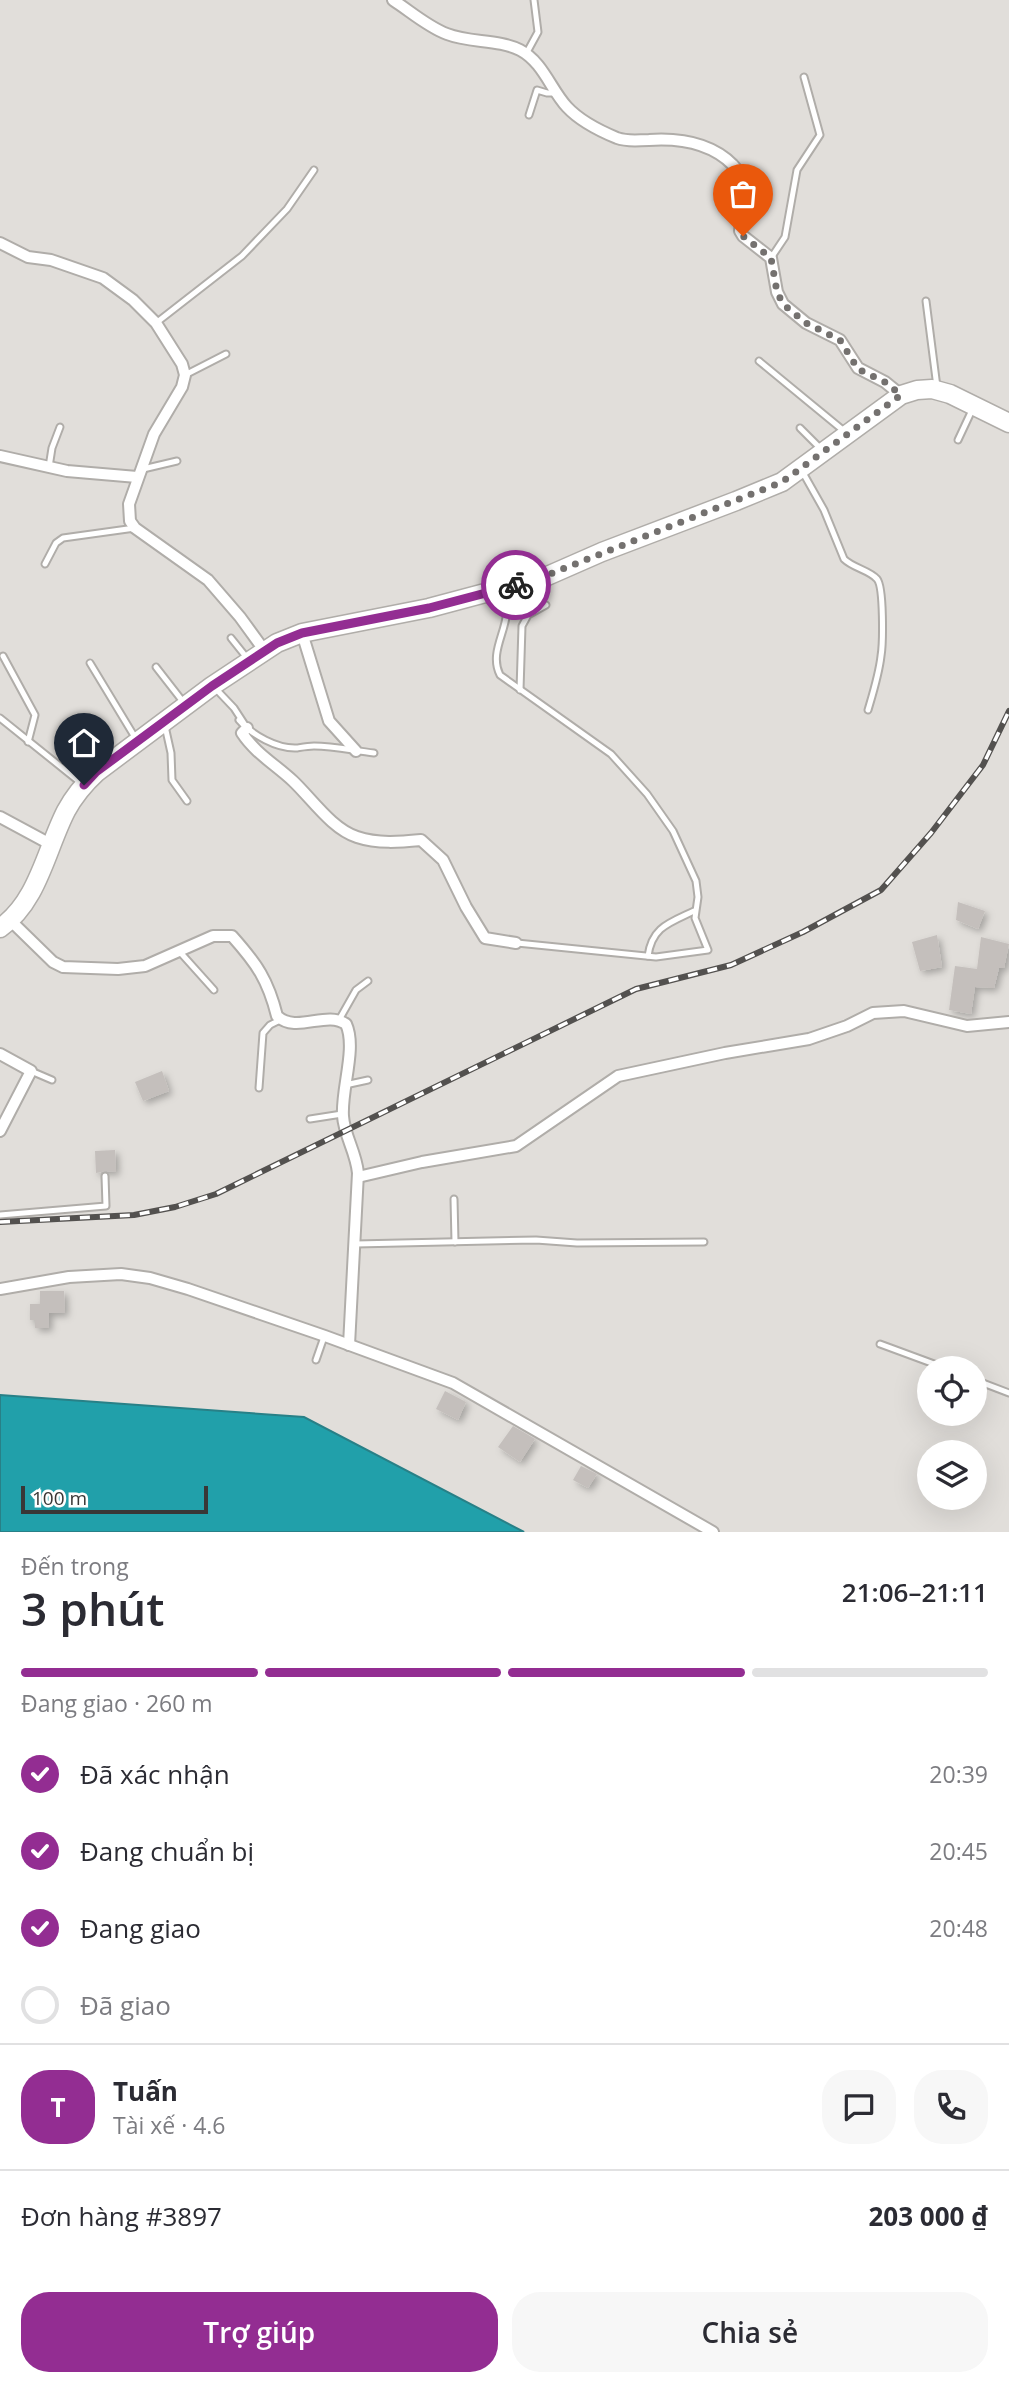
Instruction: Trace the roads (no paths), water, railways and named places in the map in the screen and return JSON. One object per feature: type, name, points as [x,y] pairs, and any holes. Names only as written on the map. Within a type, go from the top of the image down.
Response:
[{"type":"main road","points":[[5,925],[37,880],[67,810],[96,772],[264,650],[302,633],[429,608],[545,576],[736,501],[782,482],[901,395],[917,390],[937,390],[975,405],[1009,423]]},
{"type":"street","points":[[393,0],[447,34],[518,49],[526,54],[543,72],[569,109],[601,131],[621,140],[668,139],[696,144],[718,153],[734,165],[739,173],[744,195],[740,231],[771,258],[777,292],[783,304],[806,323],[840,340],[858,369],[885,382],[901,395]]},
{"type":"street","points":[[0,243],[28,257],[51,260],[103,278],[133,300],[156,323],[182,364],[185,375],[177,396],[154,434],[138,473],[128,511],[130,521],[135,528],[208,580],[264,650]]},
{"type":"street","points":[[0,456],[49,467],[138,473]]},
{"type":"street","points":[[302,633],[329,721],[356,751]]},
{"type":"street","points":[[247,727],[242,733],[249,744],[291,779],[338,827],[356,837],[367,839],[387,842],[421,840],[443,860],[485,938],[516,943]]},
{"type":"street","points":[[0,817],[52,845]]},
{"type":"street","points":[[5,925],[63,967],[118,969],[145,966],[213,936],[232,936],[267,980],[277,1016],[282,1020],[300,1023],[340,1020],[345,1024],[349,1039],[342,1114],[357,1159],[358,1177],[349,1345]]},
{"type":"street","points":[[358,1177],[422,1162],[516,1146],[618,1076],[725,1053],[809,1039],[847,1026],[873,1013],[904,1011],[967,1026],[1009,1022]]},
{"type":"street","points":[[0,1055],[31,1071],[0,1131]]},
{"type":"street","points":[[0,1282],[0,1289],[69,1277],[121,1274],[141,1276],[188,1289],[325,1336],[453,1383],[713,1532]]},
{"type":"lane","points":[[526,54],[538,32],[534,0]]},
{"type":"lane","points":[[771,258],[785,237],[797,170],[820,135],[804,77]]},
{"type":"lane","points":[[529,115],[537,90],[550,94],[557,92]]},
{"type":"lane","points":[[156,323],[242,256],[287,209],[314,170]]},
{"type":"lane","points":[[926,301],[937,390]]},
{"type":"lane","points":[[185,375],[226,354]]},
{"type":"lane","points":[[759,361],[846,433]]},
{"type":"lane","points":[[958,440],[975,405]]},
{"type":"lane","points":[[49,467],[52,448],[60,427]]},
{"type":"lane","points":[[800,428],[823,451]]},
{"type":"lane","points":[[138,473],[177,461]]},
{"type":"lane","points":[[801,468],[824,510],[844,559],[880,583],[881,656],[869,710]]},
{"type":"lane","points":[[45,564],[56,543],[63,538],[135,528]]},
{"type":"lane","points":[[500,590],[507,604],[506,620],[496,650],[495,667],[499,675],[603,748],[647,794],[673,831],[687,857],[698,888],[694,911],[708,950],[683,955],[648,956],[516,943]]},
{"type":"lane","points":[[520,690],[522,626],[528,615],[545,606]]},
{"type":"lane","points":[[231,638],[248,661]]},
{"type":"lane","points":[[3,656],[35,715],[28,742]]},
{"type":"lane","points":[[90,663],[138,741]]},
{"type":"lane","points":[[156,667],[186,705]]},
{"type":"lane","points":[[212,686],[258,736],[295,748],[312,746],[374,753]]},
{"type":"lane","points":[[0,719],[84,785]]},
{"type":"lane","points":[[164,722],[171,753],[172,780],[187,801]]},
{"type":"lane","points":[[648,956],[650,941],[657,932],[694,911]]},
{"type":"lane","points":[[179,951],[214,990]]},
{"type":"lane","points":[[340,1020],[356,990],[368,981]]},
{"type":"lane","points":[[259,1088],[263,1033],[270,1025],[282,1020]]},
{"type":"lane","points":[[31,1071],[52,1080]]},
{"type":"lane","points":[[345,1085],[368,1080]]},
{"type":"lane","points":[[310,1119],[342,1114]]},
{"type":"lane","points":[[0,1215],[106,1206],[105,1176]]},
{"type":"lane","points":[[454,1199],[455,1242]]},
{"type":"lane","points":[[356,1244],[704,1242]]},
{"type":"lane","points":[[316,1360],[325,1336]]},
{"type":"lane","points":[[880,1344],[917,1358]]},
{"type":"lane","points":[[987,1385],[1009,1393]]},
{"type":"water","points":[[0,1395],[304,1417],[524,1532],[0,1532]]},
{"type":"railway","points":[[0,1222],[134,1215],[175,1207],[216,1194],[636,989],[731,965],[803,932],[881,890],[931,833],[983,765],[1009,711]]}]
